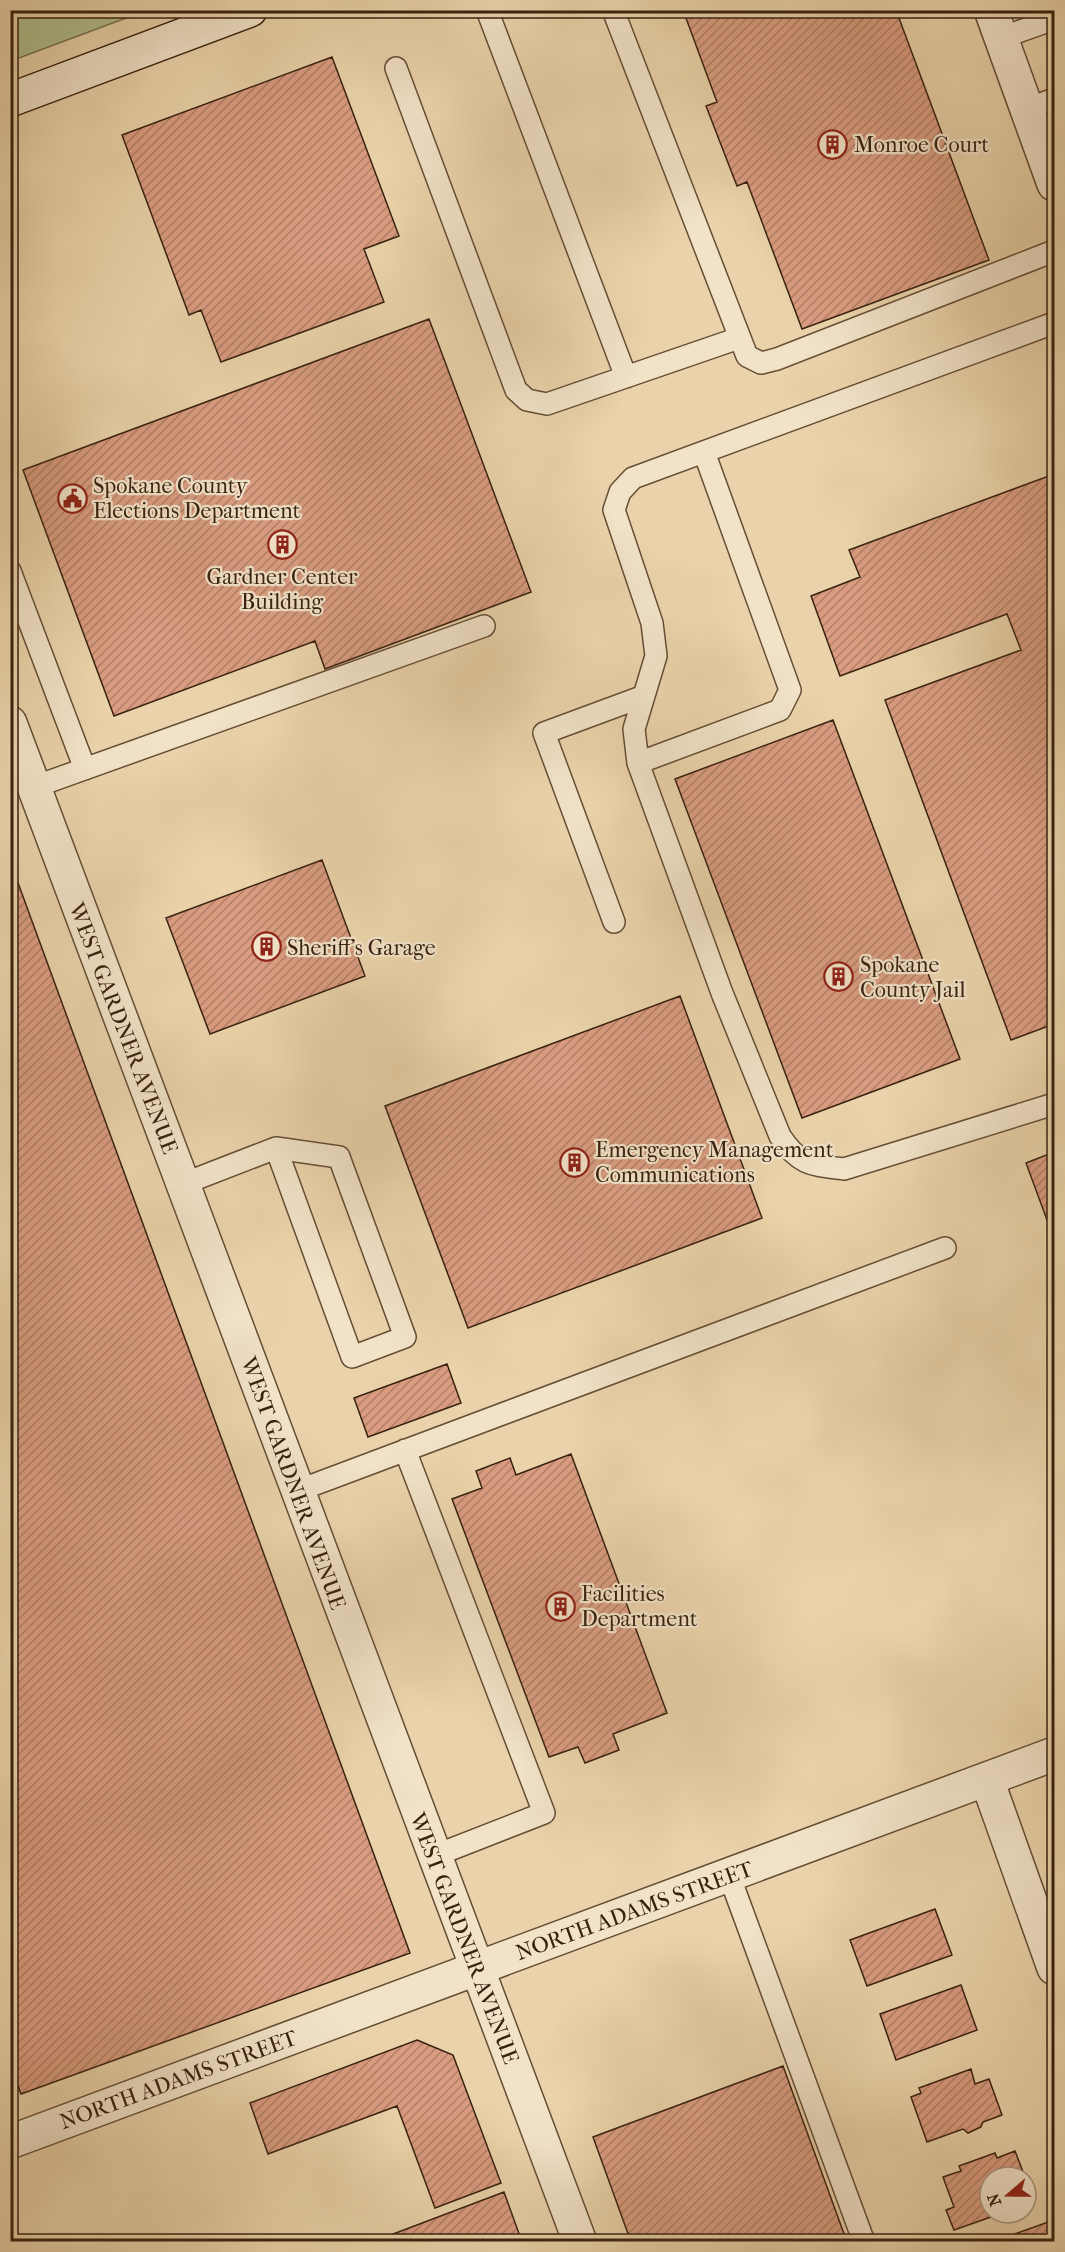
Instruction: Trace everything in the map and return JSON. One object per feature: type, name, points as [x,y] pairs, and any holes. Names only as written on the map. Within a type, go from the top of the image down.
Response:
[{"type":"street","points":[[10,100],[249,10]]},
{"type":"street","points":[[996,24],[1041,104],[1054,184]]},
{"type":"street","name":"WEST GARDNER AVENUE","points":[[10,723],[580,2241]]},
{"type":"street","name":"NORTH ADAMS STREET","points":[[10,2142],[1054,1754]]},
{"type":"street","points":[[987,1779],[1047,1922],[1054,1967]]},
{"type":"lane","points":[[487,10],[626,377]]},
{"type":"lane","points":[[613,10],[747,356],[761,363],[1054,251]]},
{"type":"lane","points":[[996,24],[1054,19]]},
{"type":"lane","points":[[396,68],[516,390],[527,400],[547,404],[739,338]]},
{"type":"lane","points":[[1054,323],[633,478],[620,492],[614,510],[652,623],[656,656],[634,729],[638,763],[722,993],[780,1136],[791,1153],[814,1166],[844,1169],[1054,1104]]},
{"type":"lane","points":[[638,763],[780,710],[790,690],[704,452]]},
{"type":"lane","points":[[10,571],[85,769]]},
{"type":"lane","points":[[34,787],[484,626]]},
{"type":"lane","points":[[614,922],[544,733],[644,696]]},
{"type":"lane","points":[[183,1184],[276,1148],[339,1156],[405,1337],[352,1357],[276,1148]]},
{"type":"lane","points":[[297,1491],[945,1248]]},
{"type":"lane","points":[[405,1450],[544,1814],[434,1856]]},
{"type":"lane","points":[[729,1875],[864,2241]]},
{"type":"green space","points":[[11,10],[145,10],[145,11],[11,61]]},
{"type":"building","name":"Monroe Court","points":[[683,10],[896,10],[989,260],[802,329],[747,182],[737,186],[706,106],[717,102]]},
{"type":"building","points":[[332,57],[399,236],[364,249],[384,302],[221,362],[201,310],[189,315],[122,135]]},
{"type":"building","name":"Gardner Center Building","points":[[429,319],[531,592],[325,669],[315,641],[114,716],[23,470]]},
{"type":"building","points":[[1054,474],[1054,1024],[1011,1040],[885,700],[1021,650],[1007,614],[840,676],[811,596],[860,577],[849,550]]},
{"type":"building","name":"Spokane County Jail","points":[[833,720],[960,1059],[802,1118],[675,779]]},
{"type":"building","name":"Sheriff's Garage","points":[[322,860],[365,976],[210,1034],[166,918]]},
{"type":"building","points":[[10,861],[410,1953],[21,2094],[10,2063]]},
{"type":"building","name":"Emergency Management Communications","points":[[680,996],[762,1218],[468,1328],[385,1106]]},
{"type":"building","points":[[1054,1152],[1054,1239],[1026,1163]]},
{"type":"building","points":[[447,1364],[461,1403],[368,1437],[354,1398]]},
{"type":"building","name":"Facilities Department","points":[[571,1454],[667,1713],[613,1734],[619,1750],[585,1763],[578,1747],[549,1757],[452,1499],[482,1488],[476,1471],[510,1458],[516,1475]]},
{"type":"building","points":[[935,1909],[952,1955],[867,1986],[850,1940]]},
{"type":"building","points":[[961,1985],[977,2030],[896,2060],[880,2014]]},
{"type":"building","points":[[417,2040],[453,2055],[501,2183],[435,2208],[397,2106],[268,2154],[250,2103]]},
{"type":"building","points":[[783,2066],[847,2242],[631,2242],[593,2137]]},
{"type":"building","points":[[971,2069],[975,2084],[989,2079],[1002,2115],[983,2122],[981,2127],[968,2133],[963,2129],[927,2142],[911,2097],[921,2093],[919,2088]]},
{"type":"building","points":[[1015,2151],[1020,2165],[978,2165],[978,2222],[954,2230],[946,2210],[954,2207],[943,2177],[961,2171],[959,2166],[995,2153],[997,2158]]},
{"type":"building","points":[[504,2192],[522,2242],[372,2242]]},
{"type":"building","points":[[1051,2221],[1054,2242],[992,2242]]},
{"type":"place","name":"Monroe Court","points":[[833,144]]},
{"type":"place","name":"Spokane County Elections Department","points":[[72,498]]},
{"type":"place","name":"Gardner Center Building","points":[[282,544]]},
{"type":"place","name":"Sheriff's Garage","points":[[266,947]]},
{"type":"place","name":"Spokane County Jail","points":[[839,977]]},
{"type":"place","name":"Emergency Management Communications","points":[[574,1162]]},
{"type":"place","name":"Facilities Department","points":[[560,1606]]}]
